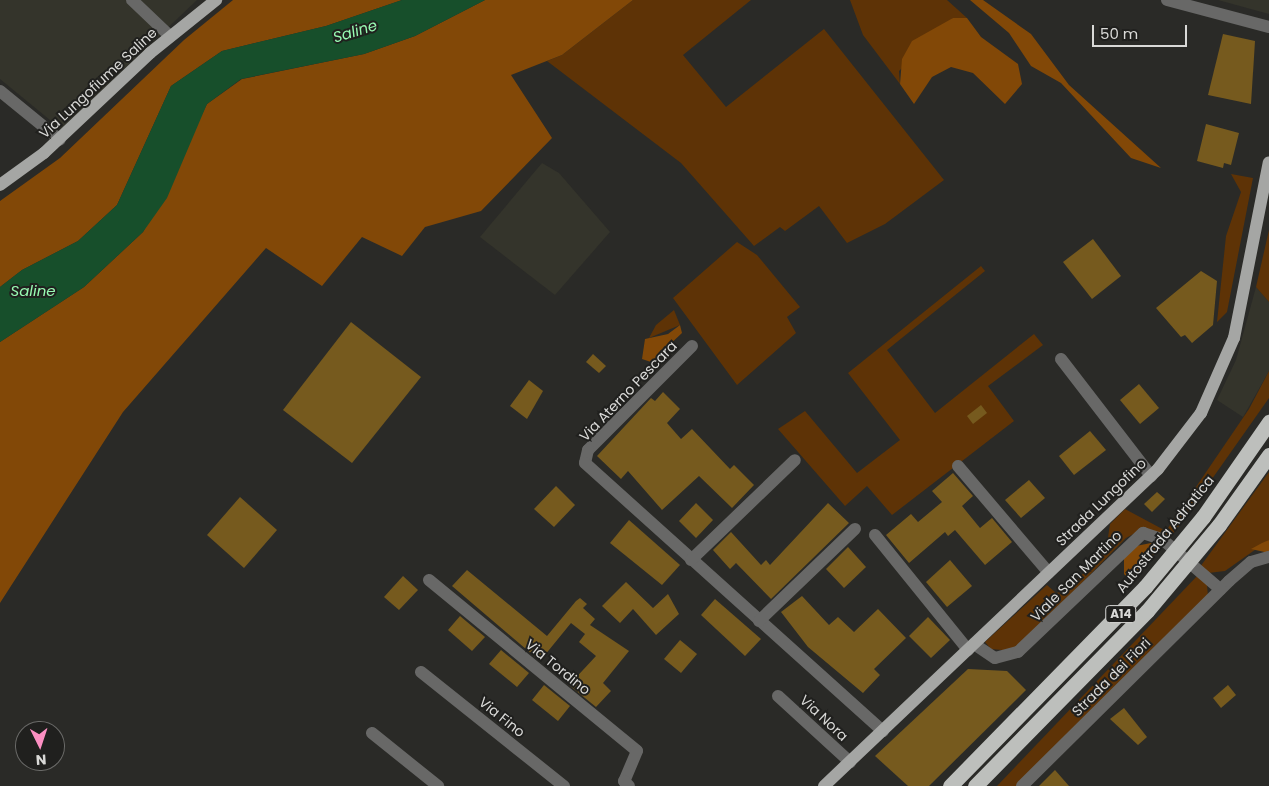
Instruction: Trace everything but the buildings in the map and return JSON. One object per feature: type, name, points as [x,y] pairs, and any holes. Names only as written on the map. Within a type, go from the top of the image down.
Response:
[{"type":"highway","name":"Autostrada Adriatica","points":[[950,786],[1145,587],[1203,517],[1269,422]]},
{"type":"highway","name":"A14","points":[[975,786],[1152,606],[1269,455]]},
{"type":"main road","name":"Via Lungofiume Saline","points":[[0,185],[60,140],[170,36],[216,0]]},
{"type":"main road","name":"Strada Lungofino","points":[[824,786],[1151,476],[1200,412],[1234,338],[1269,162]]},
{"type":"street","points":[[132,0],[170,36]]},
{"type":"street","points":[[1167,0],[1269,27]]},
{"type":"street","points":[[0,91],[60,140]]},
{"type":"street","name":"Via Aterno Pescara","points":[[692,346],[588,450],[585,463],[883,731]]},
{"type":"street","points":[[1061,358],[1151,476]]},
{"type":"street","points":[[691,560],[795,460]]},
{"type":"street","points":[[958,466],[1048,573]]},
{"type":"street","points":[[759,620],[855,530]]},
{"type":"street","name":"Viale San Martino","points":[[971,647],[995,658],[1018,652],[1128,544],[1148,533],[1162,539],[1220,589]]},
{"type":"street","points":[[875,535],[971,647]]},
{"type":"street","points":[[1220,589],[1252,562],[1269,556]]},
{"type":"street","name":"Via Tordino","points":[[429,580],[637,751],[624,782],[630,786]]},
{"type":"street","name":"Strada dei Fiori","points":[[1022,786],[1220,589]]},
{"type":"street","name":"Via Fino","points":[[421,672],[564,786]]},
{"type":"street","name":"Via Nora","points":[[778,696],[850,762]]},
{"type":"street","points":[[372,733],[438,786]]},
{"type":"shaded area","points":[[0,0],[197,0],[61,129],[0,79]]},
{"type":"shaded area","points":[[233,0],[402,0],[326,26],[222,51],[171,86],[117,205],[78,241],[22,270],[0,287],[0,201],[60,158],[184,40]]},
{"type":"shaded area","points":[[485,0],[633,0],[562,55],[511,75],[552,138],[481,211],[425,227],[402,256],[362,237],[322,286],[266,248],[123,412],[0,603],[0,342],[84,287],[143,232],[207,104],[242,79],[364,54],[415,36]]},
{"type":"shaded area","points":[[633,0],[751,0],[683,55],[726,107],[824,29],[944,180],[885,224],[847,243],[819,206],[785,231],[780,227],[754,246],[681,163],[547,61],[562,55]]},
{"type":"shaded area","points":[[850,0],[947,0],[967,18],[953,18],[899,71],[900,84],[863,35]]},
{"type":"shaded area","points":[[970,0],[983,0],[1031,34],[1069,85],[1161,168],[1131,158],[1061,83],[1031,66],[1009,33]]},
{"type":"shaded area","points":[[1218,0],[1269,0],[1269,14]]},
{"type":"shaded area","points":[[953,18],[967,18],[981,37],[1018,64],[1022,84],[1005,104],[973,73],[951,67],[932,77],[914,104],[900,84],[902,59],[912,41]]},
{"type":"shaded area","points":[[542,163],[559,173],[610,232],[555,295],[480,237]]},
{"type":"shaded area","points":[[1231,174],[1253,178],[1227,312],[1217,322],[1226,236],[1241,192]]},
{"type":"shaded area","points":[[1269,230],[1269,302],[1256,287]]},
{"type":"shaded area","points":[[737,242],[757,255],[800,307],[787,317],[796,333],[737,385],[673,298]]},
{"type":"shaded area","points":[[981,266],[985,271],[887,350],[935,413],[1034,334],[1043,345],[988,386],[1014,421],[892,515],[867,486],[845,506],[778,429],[805,411],[857,473],[900,440],[848,373]]},
{"type":"shaded area","points":[[1256,287],[1269,302],[1269,371],[1243,417],[1217,400],[1236,360]]},
{"type":"shaded area","points":[[674,310],[680,325],[649,338],[656,325]]},
{"type":"shaded area","points":[[680,325],[682,333],[651,362],[642,359],[645,339],[668,334]]},
{"type":"shaded area","points":[[1269,371],[1269,398],[1169,540],[1137,532],[1126,538],[1013,651],[991,649],[985,642],[1047,585],[1056,593],[1065,591],[1093,564],[1107,544],[1110,524],[1125,509],[1166,531],[1249,409]]},
{"type":"shaded area","points":[[1269,472],[1269,540],[1225,571],[1208,573],[1200,567]]},
{"type":"shaded area","points":[[1269,540],[1269,553],[1251,549],[1262,543]]},
{"type":"shaded area","points":[[1156,542],[1162,546],[1130,581],[1124,574],[1124,557],[1136,546]]},
{"type":"shaded area","points":[[1198,575],[1207,585],[1208,597],[1017,786],[997,786]]},
{"type":"water","name":"Saline","points":[[402,0],[485,0],[415,36],[364,54],[241,79],[207,104],[167,198],[143,232],[84,287],[0,342],[0,287],[22,270],[78,241],[117,205],[171,86],[222,51],[326,26]]}]
